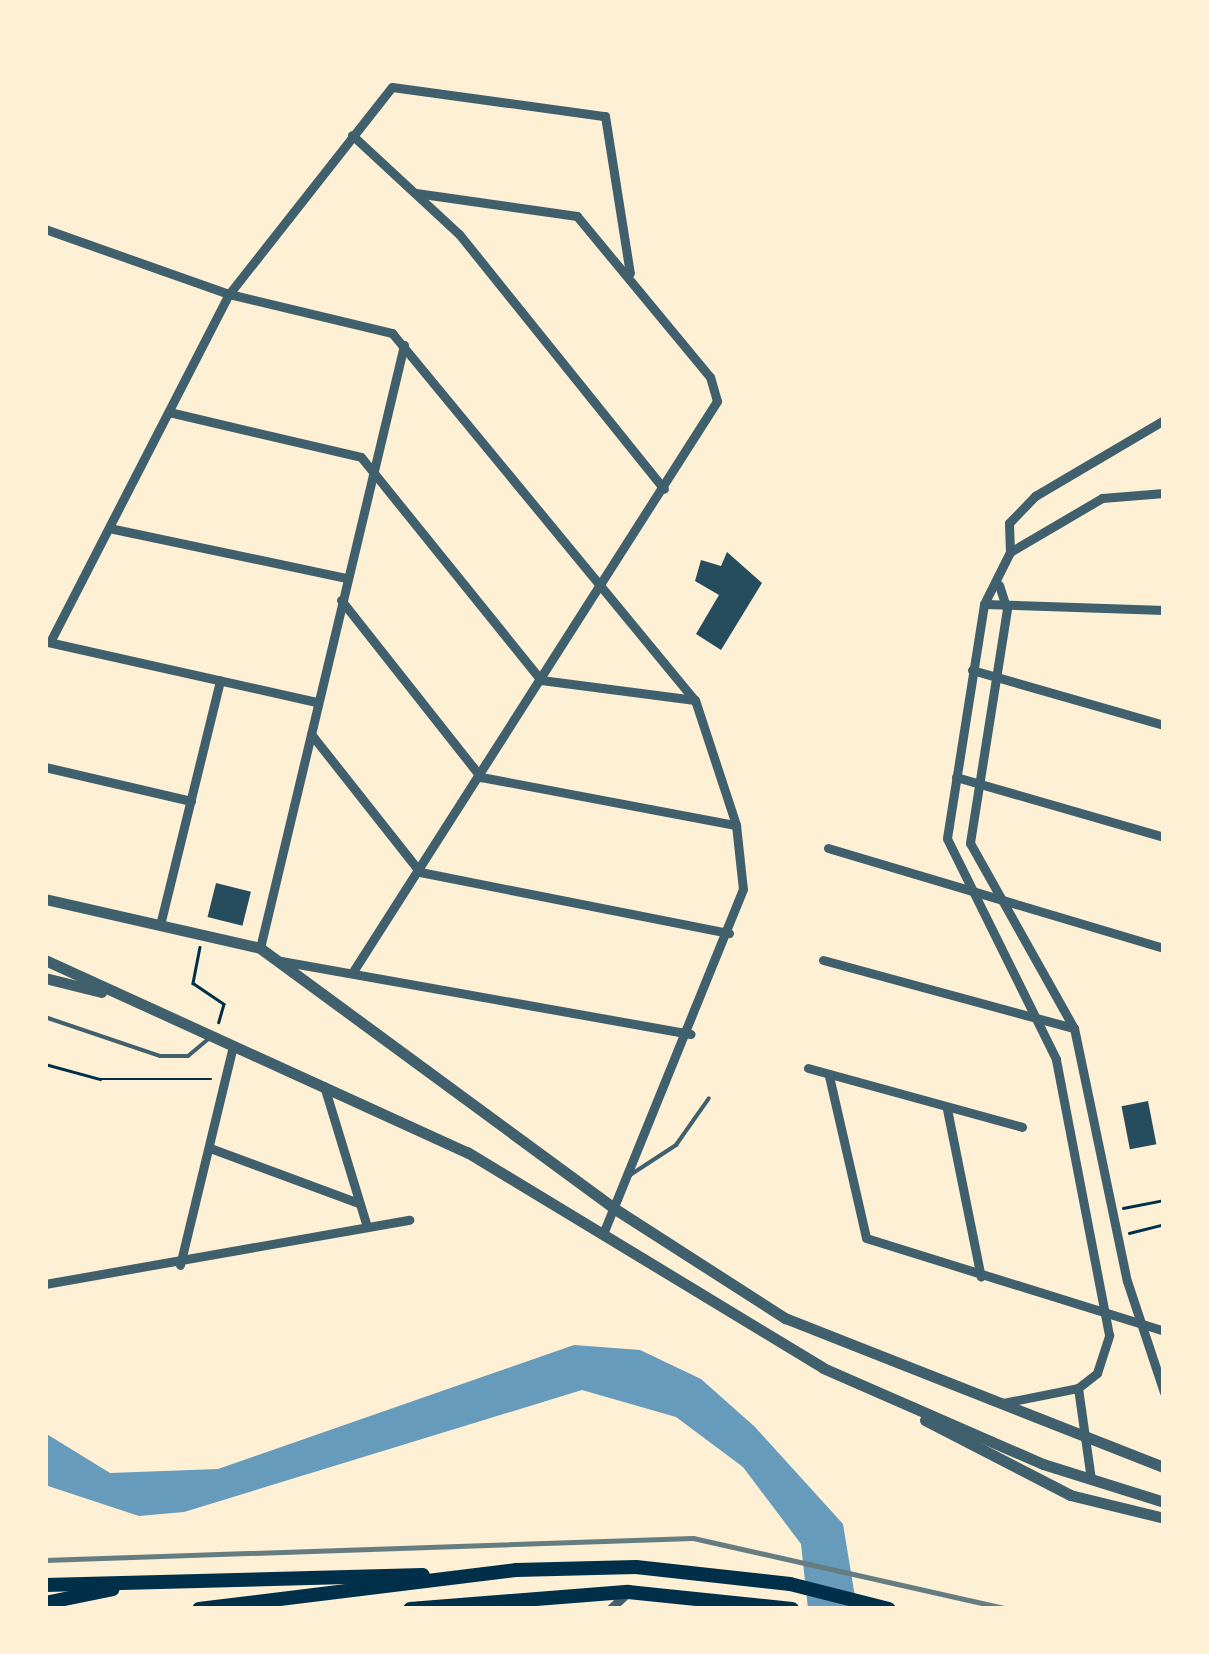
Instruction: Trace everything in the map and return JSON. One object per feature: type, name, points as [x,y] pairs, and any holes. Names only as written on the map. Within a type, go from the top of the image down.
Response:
[{"type":"main road","points":[[45,1585],[454,1578],[636,1567],[790,1584],[889,1609]]},
{"type":"main road","points":[[200,1609],[454,1578]]},
{"type":"main road","points":[[45,1603],[143,1582]]},
{"type":"main road","points":[[410,1609],[628,1592],[788,1608]]},
{"type":"street","points":[[316,702],[47,642],[229,294],[392,87],[609,120],[631,276]]},
{"type":"street","points":[[352,135],[416,193],[664,489]]},
{"type":"street","points":[[354,970],[481,777],[600,580],[664,489],[717,393],[631,276],[563,210],[416,193]]},
{"type":"street","points":[[45,229],[229,294],[376,325],[404,345],[695,700],[736,825],[744,877],[729,934],[690,1034],[623,1179],[604,1233]]},
{"type":"street","points":[[260,948],[404,345]]},
{"type":"street","points":[[169,412],[334,446],[374,467],[540,680],[695,700]]},
{"type":"street","points":[[991,1405],[1078,1388],[1106,1357],[1108,1308],[1044,1022],[966,888],[948,838],[972,670],[984,604],[1000,585],[1010,552],[1009,524],[1035,496],[1161,423]]},
{"type":"street","points":[[1010,552],[1102,498],[1164,494]]},
{"type":"street","points":[[109,528],[347,578]]},
{"type":"street","points":[[1000,585],[1007,609],[970,842],[993,896],[1074,1028],[1137,1317],[1164,1392]]},
{"type":"street","points":[[341,600],[481,777],[736,825]]},
{"type":"street","points":[[984,604],[1007,609],[1164,610]]},
{"type":"street","points":[[972,670],[1164,724]]},
{"type":"street","points":[[160,925],[220,680]]},
{"type":"street","points":[[311,734],[420,872],[729,934]]},
{"type":"street","points":[[45,767],[191,801]]},
{"type":"street","points":[[956,776],[1164,837]]},
{"type":"street","points":[[828,848],[1164,948]]},
{"type":"street","points":[[45,899],[260,948],[612,1208],[785,1318],[991,1405],[1164,1467]]},
{"type":"street","points":[[45,960],[101,992]]},
{"type":"street","points":[[273,960],[354,970],[690,1034]]},
{"type":"street","points":[[824,960],[1074,1028]]},
{"type":"street","points":[[45,978],[101,992],[211,1036],[468,1152],[782,1346],[1070,1495],[1164,1518]]},
{"type":"street","points":[[180,1265],[233,1046]]},
{"type":"street","points":[[808,1068],[1022,1127]]},
{"type":"street","points":[[829,1076],[866,1238],[981,1276],[1137,1317],[1164,1331]]},
{"type":"street","points":[[324,1086],[367,1227]]},
{"type":"street","points":[[948,1109],[981,1276]]},
{"type":"street","points":[[210,1148],[359,1204]]},
{"type":"street","points":[[45,1284],[180,1265],[408,1220]]},
{"type":"street","points":[[1078,1388],[1080,1438],[1093,1483]]},
{"type":"street","points":[[900,1405],[1093,1483],[1164,1502]]},
{"type":"street","points":[[610,1609],[628,1592]]},
{"type":"lane","points":[[45,1017],[160,1056],[188,1056],[211,1036]]},
{"type":"lane","points":[[623,1179],[676,1145],[708,1098]]},
{"type":"path","points":[[203,935],[193,983],[225,1007],[211,1036]]},
{"type":"path","points":[[45,1064],[100,1078],[226,1077]]},
{"type":"path","points":[[1112,1210],[1164,1200]]},
{"type":"path","points":[[1118,1236],[1164,1224]]},
{"type":"water","points":[[574,1345],[640,1350],[701,1379],[755,1427],[843,1524],[857,1609],[808,1609],[801,1544],[743,1467],[676,1417],[582,1390],[184,1512],[139,1516],[45,1485],[45,1433],[110,1473],[218,1469]]},
{"type":"building","points":[[727,552],[762,583],[721,650],[696,634],[719,595],[695,581],[701,560],[721,566]]},
{"type":"building","points":[[216,883],[251,892],[242,926],[208,917]]},
{"type":"building","points":[[1148,1101],[1156,1144],[1130,1149],[1121,1106]]},
{"type":"railway","points":[[45,1560],[693,1538],[1007,1609]]}]
